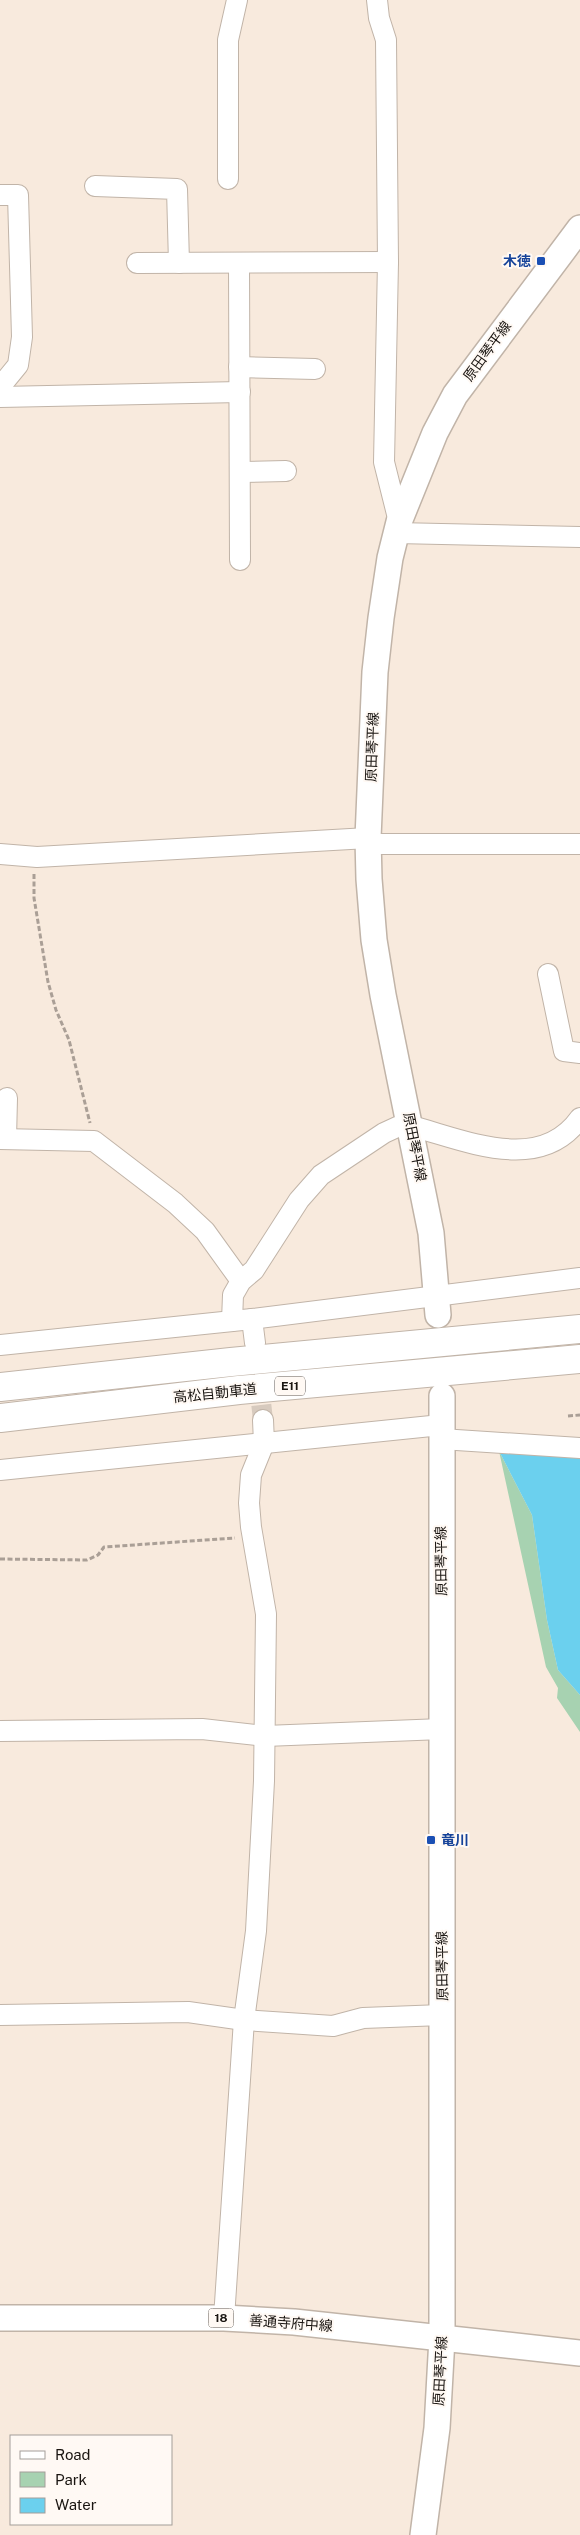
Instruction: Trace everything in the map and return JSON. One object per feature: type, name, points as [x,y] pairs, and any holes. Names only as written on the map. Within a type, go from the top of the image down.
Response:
[{"type":"highway","name":"高松自動車道","points":[[0,1387],[240,1361],[580,1329]]},
{"type":"highway","name":"高松自動車道","points":[[0,1418],[239,1390],[580,1359]]},
{"type":"main road","name":"原田琴平線","points":[[437,1305],[431,1233],[374,940],[368,841],[375,672],[390,558],[397,527],[420,465],[455,395],[580,228]]},
{"type":"main road","name":"原田琴平線","points":[[423,2535],[437,2428],[442,2338],[440,1861],[442,1396]]},
{"type":"main road","name":"善通寺府中線","points":[[0,2318],[224,2318],[294,2322],[580,2353]]},
{"type":"street","points":[[228,179],[228,40],[237,0]]},
{"type":"street","points":[[377,0],[378,18],[386,40],[388,262],[384,462],[397,527],[580,537]]},
{"type":"street","points":[[95,186],[177,188],[179,263]]},
{"type":"street","points":[[0,195],[18,195],[22,337],[18,365],[0,387]]},
{"type":"street","points":[[137,263],[388,262]]},
{"type":"street","points":[[239,263],[240,560]]},
{"type":"street","points":[[239,367],[315,369]]},
{"type":"street","points":[[0,397],[240,392]]},
{"type":"street","points":[[240,472],[286,471]]},
{"type":"street","points":[[0,854],[34,856],[368,841],[580,844]]},
{"type":"street","points":[[548,974],[564,1052],[580,1053]]},
{"type":"street","points":[[7,1098],[3,1139],[94,1140],[174,1203],[205,1231],[241,1281]]},
{"type":"street","points":[[232,1321],[234,1295],[241,1281],[254,1270],[299,1200],[321,1175],[384,1133],[397,1127],[411,1126],[516,1152],[537,1148],[556,1140],[574,1127],[580,1118]]},
{"type":"street","points":[[0,1345],[252,1318],[437,1305],[580,1278]]},
{"type":"street","points":[[252,1318],[255,1343]]},
{"type":"street","points":[[224,2318],[244,2020],[256,1931],[265,1736],[266,1614],[249,1504],[251,1475],[264,1443],[264,1420]]},
{"type":"street","points":[[0,1470],[264,1443],[441,1432],[580,1448]]},
{"type":"street","points":[[0,1732],[202,1729],[265,1736],[442,1729]]},
{"type":"street","points":[[0,2015],[188,2012],[244,2020],[333,2026],[364,2018],[442,2015]]},
{"type":"path","points":[[34,856],[34,898],[48,982],[56,1010],[69,1040],[94,1140]]},
{"type":"path","points":[[568,1416],[580,1416]]},
{"type":"path","points":[[0,1559],[87,1560],[98,1555],[104,1547],[253,1536]]},
{"type":"green space","points":[[499,1451],[532,1515],[547,1620],[558,1670],[580,1695],[580,1732],[557,1698],[558,1688],[546,1667]]},
{"type":"water","points":[[499,1451],[580,1458],[580,1695],[558,1670],[547,1620],[532,1515]]},
{"type":"tunnel","points":[[258,1375],[263,1420]]},
{"type":"place","name":"木徳","points":[[541,261]]},
{"type":"place","name":"竜川","points":[[431,1840]]}]
